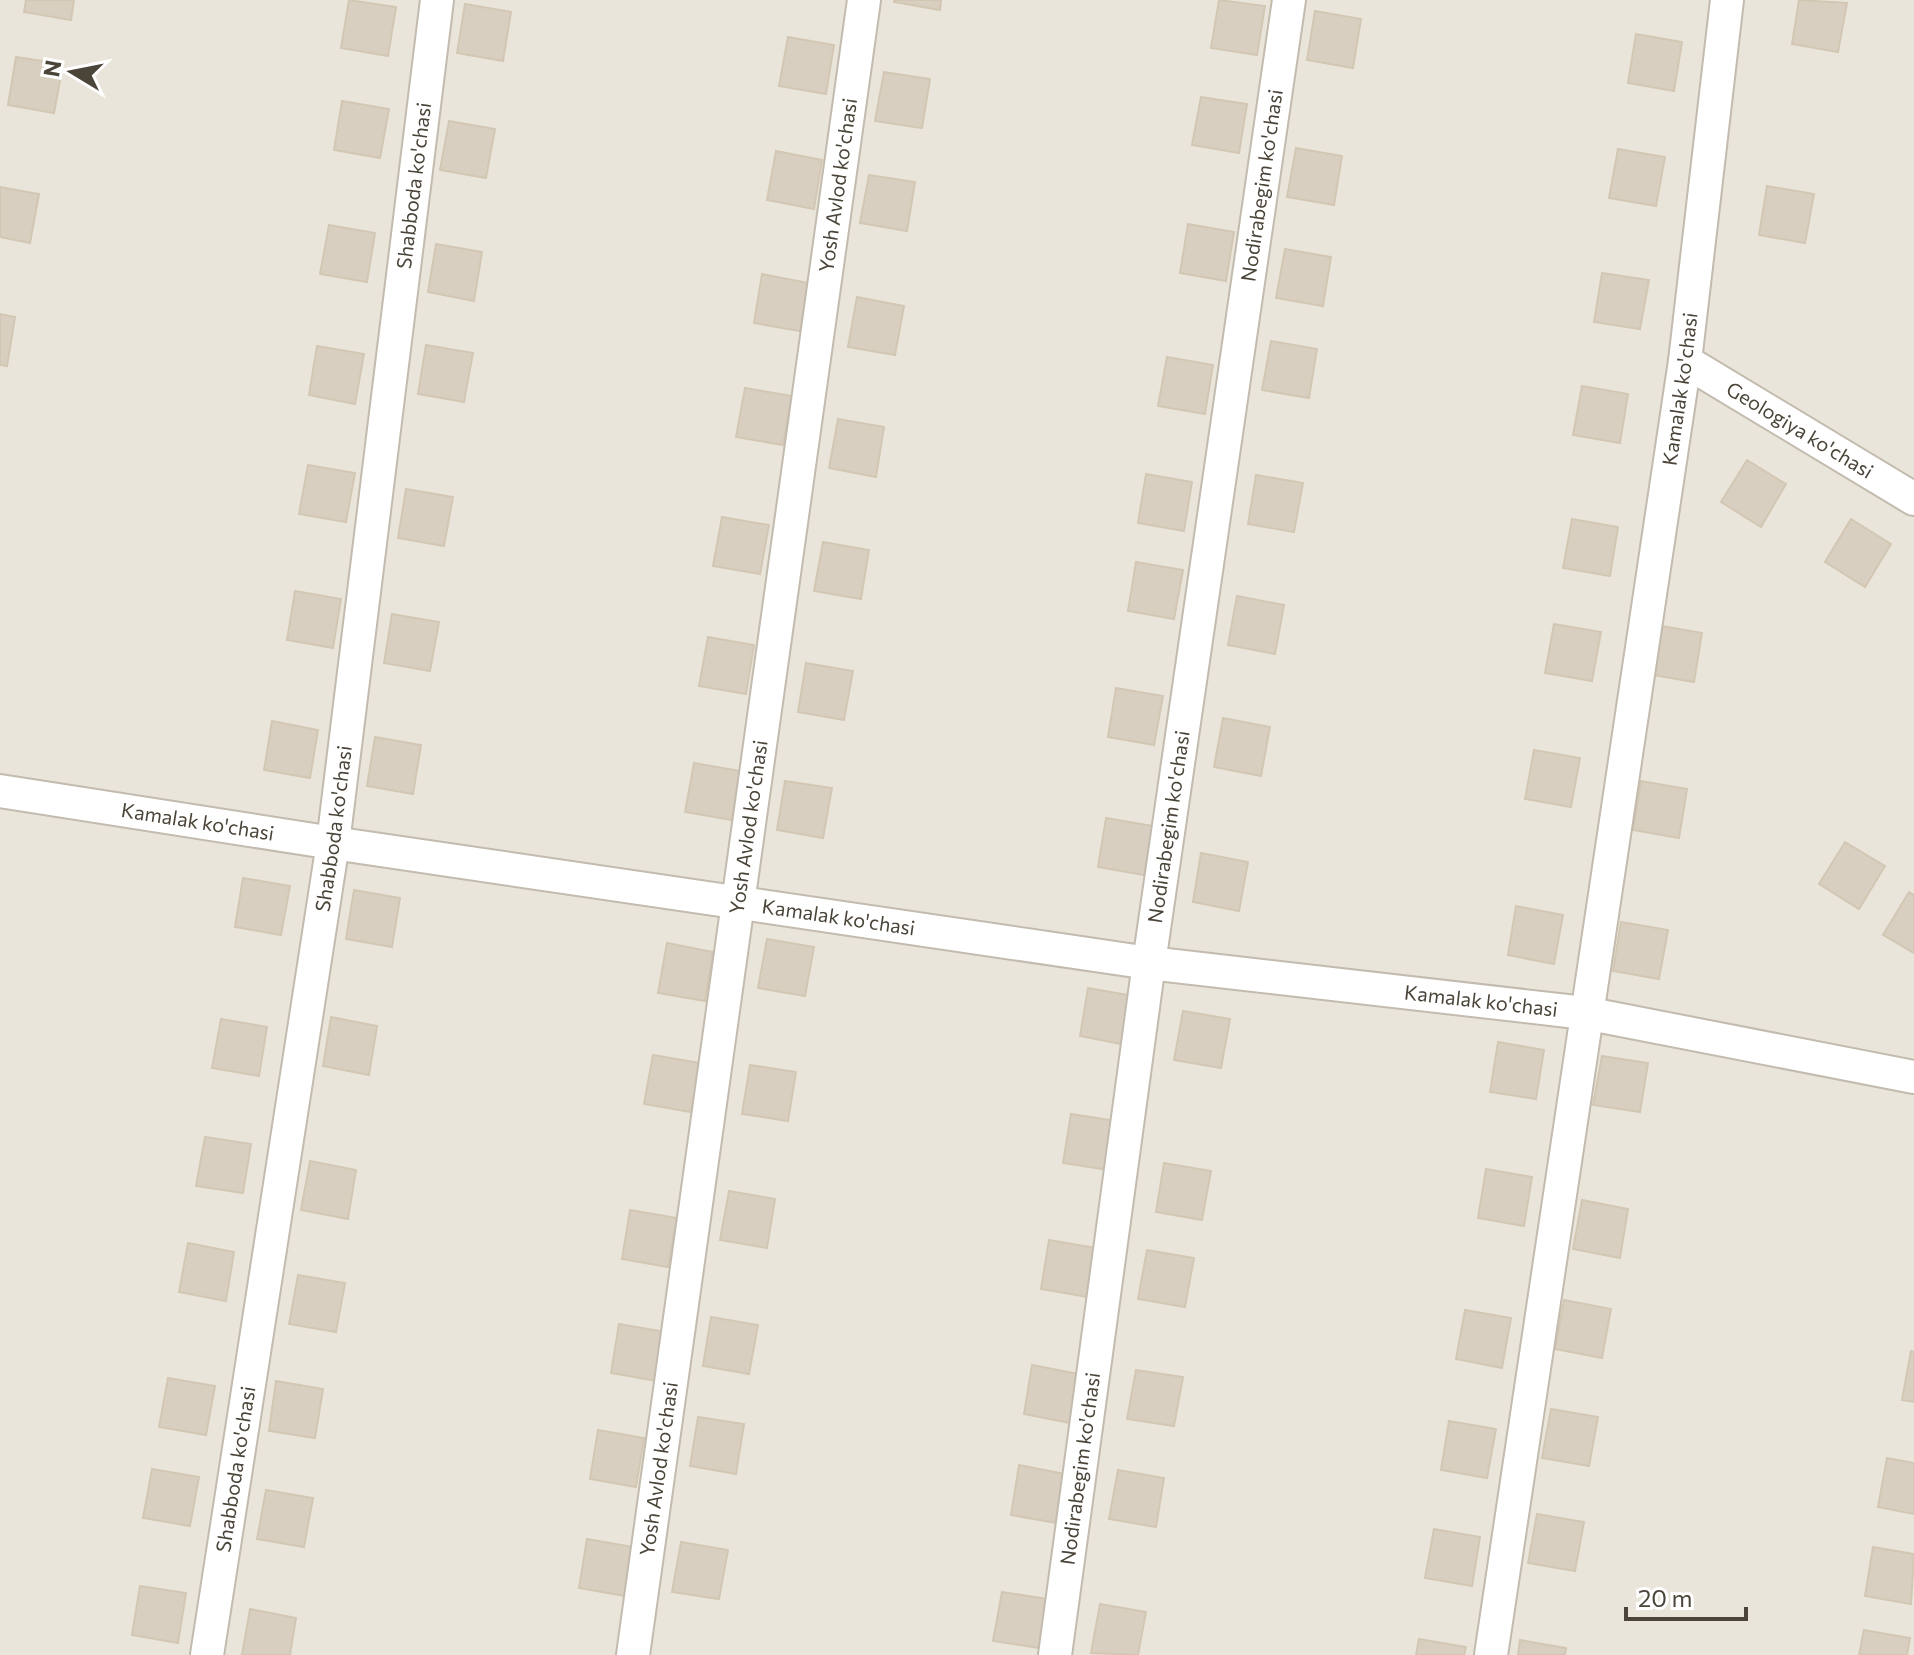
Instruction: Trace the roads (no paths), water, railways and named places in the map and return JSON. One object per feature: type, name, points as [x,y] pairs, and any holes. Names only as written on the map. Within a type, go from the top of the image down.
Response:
[{"type":"street","name":"Shabboda ko'chasi","points":[[207,1655],[333,843],[437,0]]},
{"type":"street","name":"Yosh Avlod ko'chasi","points":[[633,1655],[864,0]]},
{"type":"street","name":"Nodirabegim ko'chasi","points":[[1055,1655],[1149,963],[1289,0]]},
{"type":"street","name":"Kamalak ko'chasi","points":[[1491,1655],[1685,361],[1727,0]]},
{"type":"street","name":"Geologiya ko'chasi","points":[[1685,361],[1914,499]]},
{"type":"street","name":"Kamalak ko'chasi","points":[[0,791],[1149,963],[1585,1013],[1914,1077]]}]
